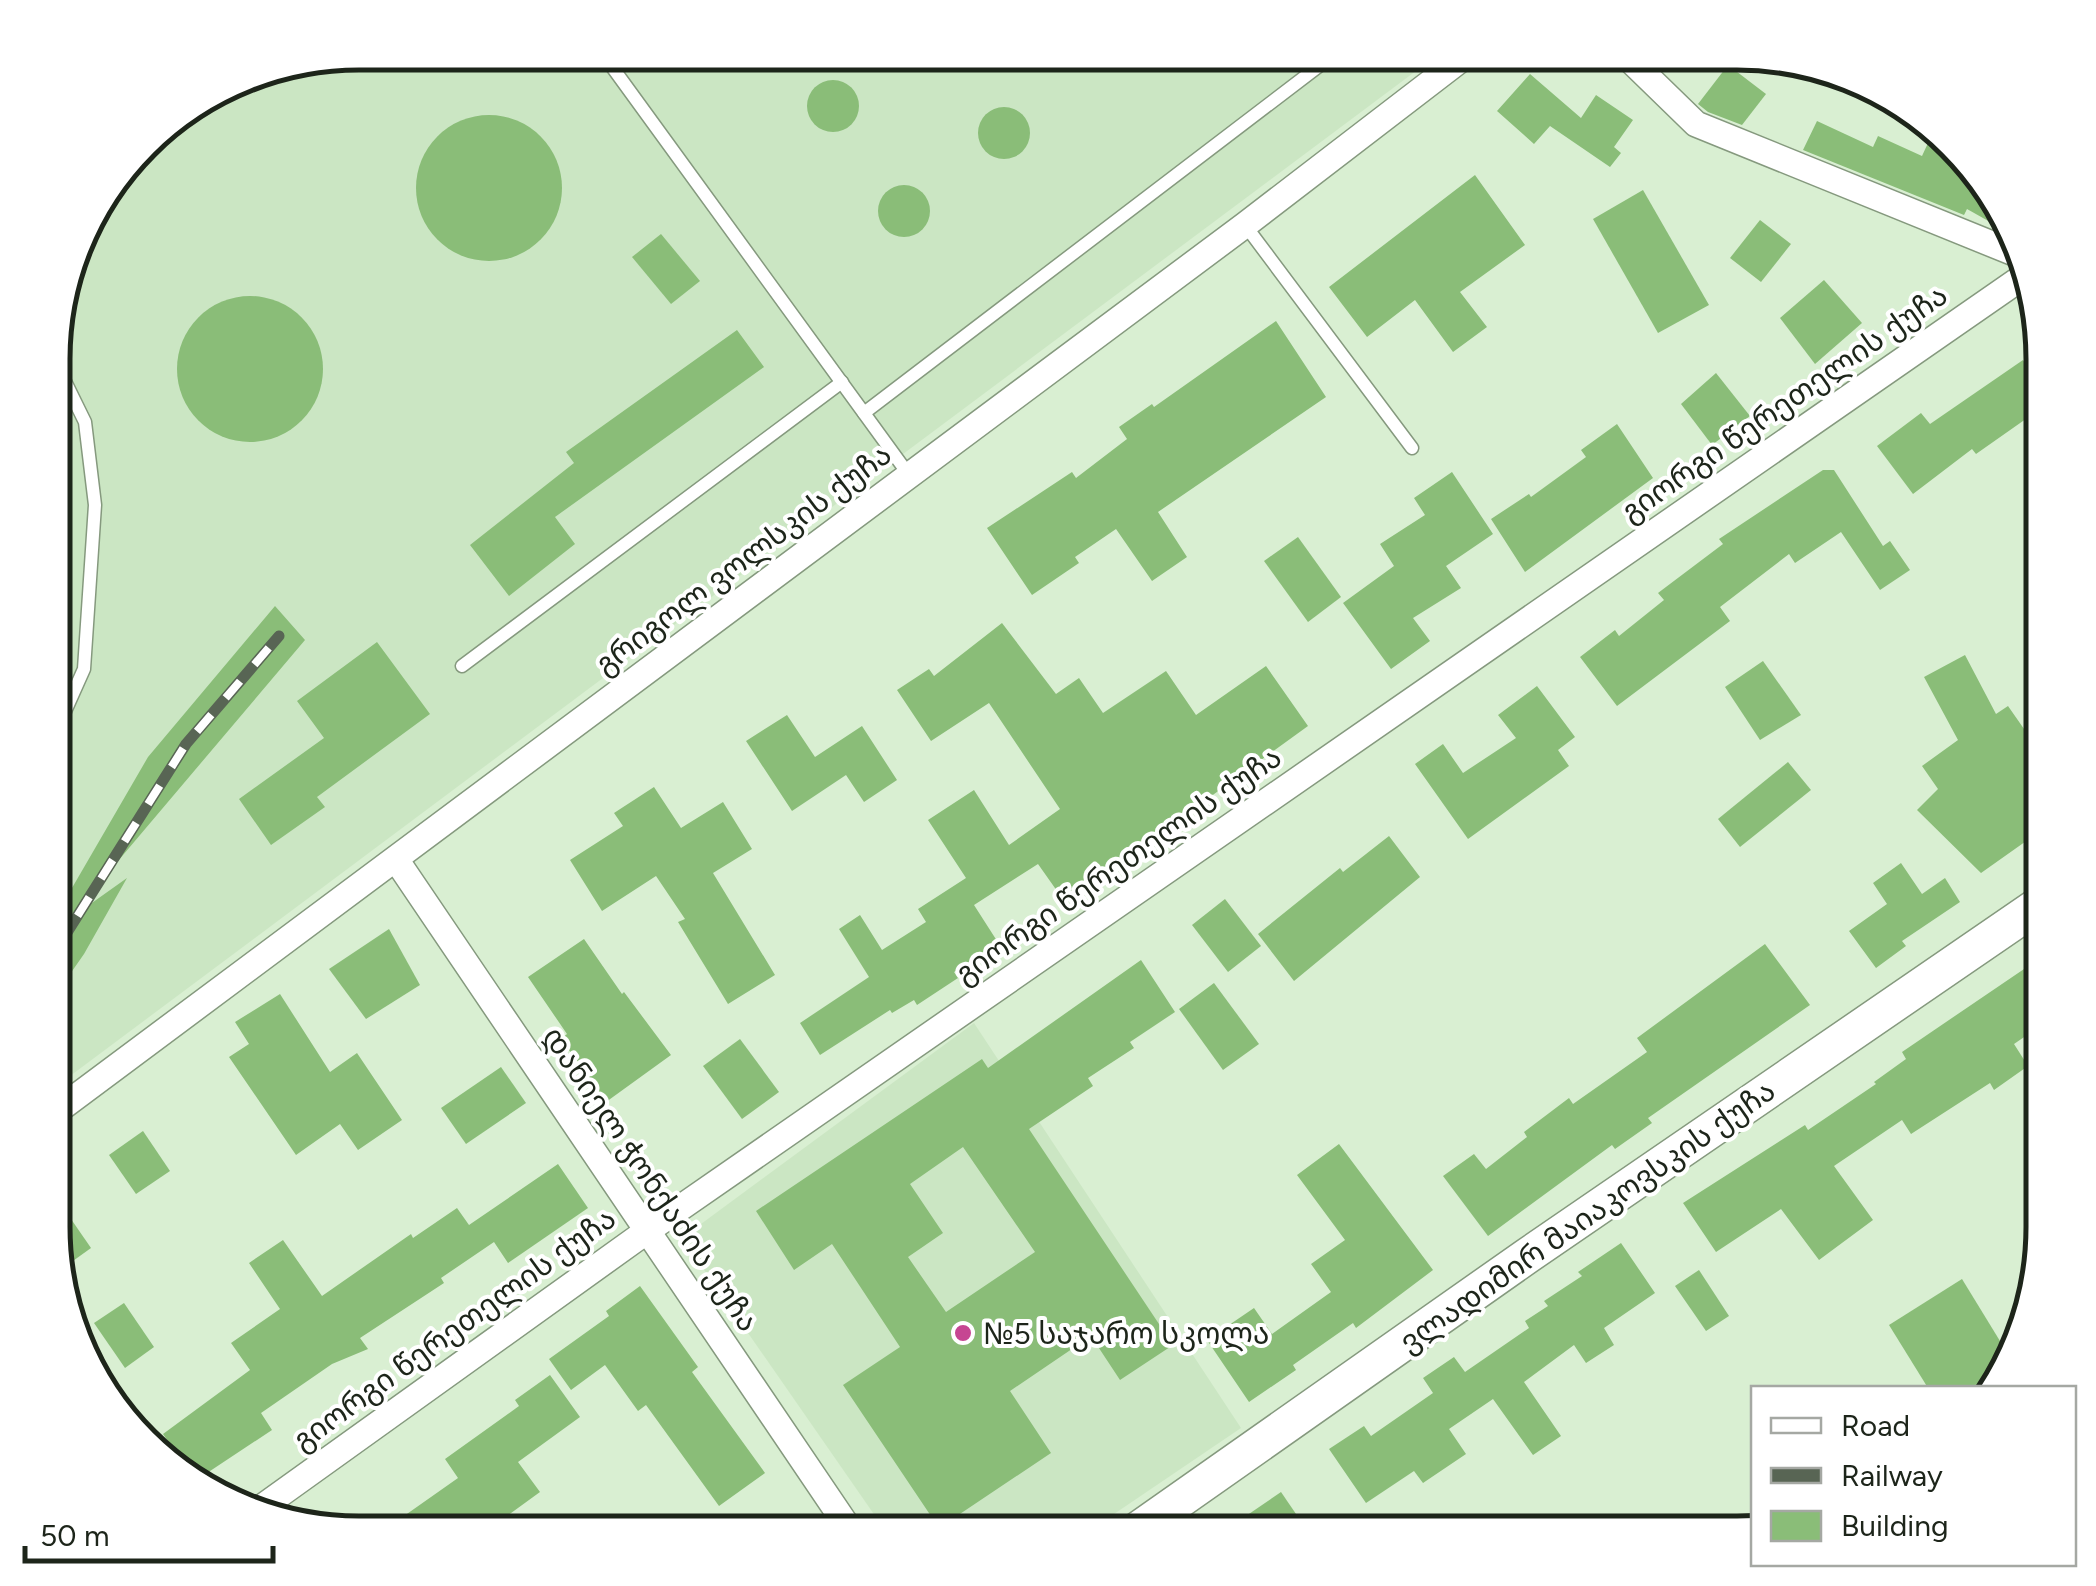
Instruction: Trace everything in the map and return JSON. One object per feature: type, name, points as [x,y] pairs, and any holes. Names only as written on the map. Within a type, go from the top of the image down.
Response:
[{"type":"main road","name":"ვლადიმირ მაიაკოვსკის ქუჩა","points":[[1157,1516],[2025,914]]},
{"type":"street","name":"გრიგოლ ვოლსკის ქუჩა","points":[[71,1102],[397,861],[1446,71]]},
{"type":"street","points":[[1641,71],[1696,124],[2004,249]]},
{"type":"street","name":"გიორგი წერეთელის ქუჩა","points":[[270,1501],[647,1231],[2015,282]]},
{"type":"street","name":"დანიელ ჭონქაძის ქუჩა","points":[[397,861],[840,1515]]},
{"type":"lane","points":[[615,70],[909,475]]},
{"type":"lane","points":[[864,413],[1313,71]]},
{"type":"lane","points":[[1245,225],[1412,448]]},
{"type":"lane","points":[[462,666],[842,382]]},
{"type":"lane","points":[[70,392],[85,422],[95,505],[84,670],[70,700]]},
{"type":"shaded area","points":[[359,70],[1416,71],[71,1075],[72,321],[85,266],[109,215],[142,169],[199,119],[249,92],[284,80],[321,72]]},
{"type":"shaded area","name":"№5 საჯარო სკოლა","points":[[974,1023],[1241,1428],[1112,1516],[875,1515],[682,1238]]},
{"type":"building","points":[[1723,71],[1736,71],[1766,94],[1742,125],[1698,104]]},
{"type":"building","points":[[1530,74],[1581,118],[1596,95],[1633,120],[1614,147],[1621,153],[1610,167],[1550,126],[1534,144],[1497,111]]},
{"type":"building","points":[[833,80],[851,88],[859,106],[851,124],[833,132],[815,124],[807,106],[815,88]]},
{"type":"building","points":[[1004,107],[1022,115],[1030,133],[1022,151],[1004,159],[986,151],[978,133],[986,115]]},
{"type":"building","points":[[489,115],[517,121],[540,137],[556,160],[562,188],[556,216],[540,239],[517,255],[489,261],[461,255],[438,239],[422,216],[416,188],[422,160],[438,137],[461,121]]},
{"type":"building","points":[[1817,121],[1873,147],[1878,136],[1922,156],[1928,143],[1966,183],[1991,222],[1967,209],[1964,215],[1803,150]]},
{"type":"building","points":[[1475,175],[1525,245],[1460,292],[1487,327],[1453,352],[1415,300],[1367,337],[1329,287]]},
{"type":"building","points":[[904,185],[922,193],[930,211],[922,229],[904,237],[886,229],[878,211],[886,193]]},
{"type":"building","points":[[1643,190],[1709,305],[1658,333],[1593,219]]},
{"type":"building","points":[[1760,220],[1791,244],[1761,282],[1730,258]]},
{"type":"building","points":[[661,234],[700,281],[671,304],[632,257]]},
{"type":"building","points":[[1824,280],[1862,323],[1815,364],[1780,318]]},
{"type":"building","points":[[250,296],[278,302],[301,318],[317,341],[323,369],[317,397],[301,420],[278,436],[250,442],[222,436],[199,420],[183,397],[177,369],[183,341],[199,318],[222,302]]},
{"type":"building","points":[[1276,321],[1326,397],[1158,512],[1187,557],[1152,581],[1116,529],[1075,557],[1079,563],[1032,595],[987,528],[1072,472],[1076,478],[1127,439],[1119,427],[1152,404],[1154,407]]},
{"type":"building","points":[[737,330],[764,367],[555,517],[575,544],[509,596],[470,545],[574,463],[566,452]]},
{"type":"building","points":[[2023,360],[2026,364],[2026,419],[1976,454],[1972,449],[1913,494],[1877,446],[1921,413],[1930,424]]},
{"type":"building","points":[[1716,373],[1750,416],[1712,445],[1681,404]]},
{"type":"building","points":[[1617,424],[1653,478],[1525,572],[1491,519],[1529,494],[1531,497],[1586,457],[1581,450]]},
{"type":"building","points":[[1823,470],[1834,470],[1883,546],[1890,541],[1910,570],[1880,590],[1841,532],[1795,563],[1789,554],[1720,607],[1730,621],[1617,706],[1580,657],[1615,630],[1619,636],[1664,600],[1658,593],[1723,544],[1719,539]]},
{"type":"building","points":[[1452,472],[1493,534],[1446,566],[1461,588],[1413,618],[1430,641],[1391,669],[1343,603],[1394,566],[1380,544],[1425,515],[1414,498]]},
{"type":"building","points":[[1298,537],[1341,597],[1308,622],[1264,561]]},
{"type":"building","points":[[275,606],[305,640],[85,900],[89,905],[127,878],[71,973],[71,890],[148,757]]},
{"type":"building","points":[[1002,623],[1056,694],[1079,678],[1103,713],[1166,671],[1196,715],[1266,666],[1308,726],[1062,898],[1038,864],[974,905],[999,944],[954,972],[958,978],[917,1005],[914,1000],[892,1013],[890,1010],[820,1055],[800,1023],[869,977],[839,929],[860,915],[882,950],[926,922],[918,909],[966,878],[928,820],[974,790],[1009,845],[1060,809],[989,703],[931,741],[897,690],[929,669],[934,676]]},
{"type":"building","points":[[377,642],[430,714],[317,797],[325,807],[271,845],[239,799],[324,738],[297,701]]},
{"type":"building","points":[[1965,655],[1996,714],[2008,706],[2026,731],[2025,841],[1981,873],[1917,810],[1938,789],[1922,766],[1958,740],[1924,677]]},
{"type":"building","points":[[1763,661],[1801,715],[1760,740],[1725,687]]},
{"type":"building","points":[[1537,686],[1575,737],[1558,750],[1569,766],[1468,839],[1415,764],[1443,744],[1463,773],[1516,738],[1498,715]]},
{"type":"building","points":[[787,715],[815,757],[862,726],[897,780],[864,802],[846,775],[792,811],[746,741]]},
{"type":"building","points":[[1788,762],[1811,790],[1740,847],[1718,819]]},
{"type":"building","points":[[654,787],[681,828],[723,802],[752,849],[713,873],[775,975],[728,1004],[678,922],[685,919],[656,876],[602,911],[570,860],[623,826],[614,813]]},
{"type":"building","points":[[1389,836],[1420,877],[1294,981],[1258,934],[1340,868],[1343,872]]},
{"type":"building","points":[[1901,863],[1922,894],[1945,878],[1960,902],[1902,941],[1906,946],[1876,968],[1849,931],[1887,904],[1873,883]]},
{"type":"building","points":[[1225,899],[1261,946],[1228,972],[1192,925]]},
{"type":"building","points":[[389,929],[420,985],[366,1019],[329,969]]},
{"type":"building","points":[[584,939],[671,1055],[606,1102],[561,1039],[567,1034],[528,977]]},
{"type":"building","points":[[1765,944],[1810,1005],[1648,1118],[1652,1123],[1615,1149],[1612,1145],[1488,1236],[1443,1176],[1474,1154],[1486,1169],[1527,1137],[1524,1132],[1569,1098],[1573,1104],[1647,1052],[1637,1038]]},
{"type":"building","points":[[1141,960],[1175,1012],[1130,1042],[1134,1048],[1088,1078],[1093,1086],[1029,1129],[1173,1345],[1120,1380],[1091,1336],[1010,1391],[1051,1453],[958,1515],[931,1515],[843,1385],[900,1347],[832,1244],[794,1270],[756,1211],[982,1059],[988,1068]],"holes":[[[963,1147],[1035,1252],[946,1312],[908,1257],[943,1233],[910,1184]]]},
{"type":"building","points":[[2025,968],[2025,1036],[2014,1044],[2025,1068],[1994,1090],[1990,1083],[1911,1134],[1902,1120],[1834,1166],[1873,1220],[1819,1260],[1781,1209],[1716,1252],[1683,1203],[1805,1125],[1808,1130],[1876,1084],[1906,1059],[1902,1052]]},
{"type":"building","points":[[1214,983],[1259,1044],[1223,1070],[1179,1009]]},
{"type":"building","points":[[280,994],[330,1072],[357,1053],[402,1120],[358,1150],[340,1124],[296,1155],[229,1057],[249,1044],[235,1022]]},
{"type":"building","points":[[740,1039],[779,1092],[742,1119],[703,1066]]},
{"type":"building","points":[[501,1067],[526,1103],[466,1144],[441,1108]]},
{"type":"building","points":[[143,1131],[170,1171],[136,1194],[109,1155]]},
{"type":"building","points":[[1339,1144],[1433,1270],[1356,1328],[1353,1323],[1293,1365],[1296,1370],[1249,1402],[1207,1340],[1254,1308],[1272,1334],[1331,1292],[1311,1264],[1345,1240],[1297,1175]]},
{"type":"building","points":[[558,1164],[588,1208],[508,1263],[494,1242],[441,1278],[444,1283],[360,1338],[368,1349],[332,1364],[261,1413],[272,1430],[208,1472],[171,1446],[163,1434],[250,1370],[231,1343],[280,1309],[249,1263],[283,1240],[322,1296],[411,1234],[413,1238],[457,1208],[469,1225]]},
{"type":"building","points":[[71,1219],[91,1248],[73,1261]]},
{"type":"building","points":[[1621,1243],[1655,1293],[1604,1328],[1614,1345],[1586,1363],[1574,1345],[1524,1382],[1561,1436],[1533,1455],[1493,1399],[1449,1429],[1466,1454],[1423,1483],[1414,1471],[1366,1503],[1329,1449],[1364,1426],[1371,1436],[1433,1393],[1423,1378],[1454,1357],[1465,1372],[1529,1328],[1525,1321],[1548,1306],[1544,1301]]},
{"type":"building","points":[[1699,1270],[1729,1316],[1706,1331],[1675,1286]]},
{"type":"building","points":[[1962,1279],[2001,1343],[1978,1386],[1927,1386],[1889,1325]]},
{"type":"building","points":[[640,1286],[698,1367],[692,1372],[765,1473],[719,1506],[646,1405],[638,1411],[605,1365],[571,1390],[549,1359],[609,1316],[606,1311]]},
{"type":"building","points":[[124,1303],[154,1347],[125,1368],[94,1323]]},
{"type":"building","points":[[550,1375],[580,1417],[518,1462],[540,1492],[508,1515],[405,1515],[458,1478],[445,1459],[519,1406],[515,1400]]},
{"type":"building","points":[[1281,1492],[1297,1516],[1246,1516]]},
{"type":"railway","points":[[71,927],[186,744],[279,636]]},
{"type":"place","name":"№5 საჯარო სკოლა","points":[[963,1333]]}]
